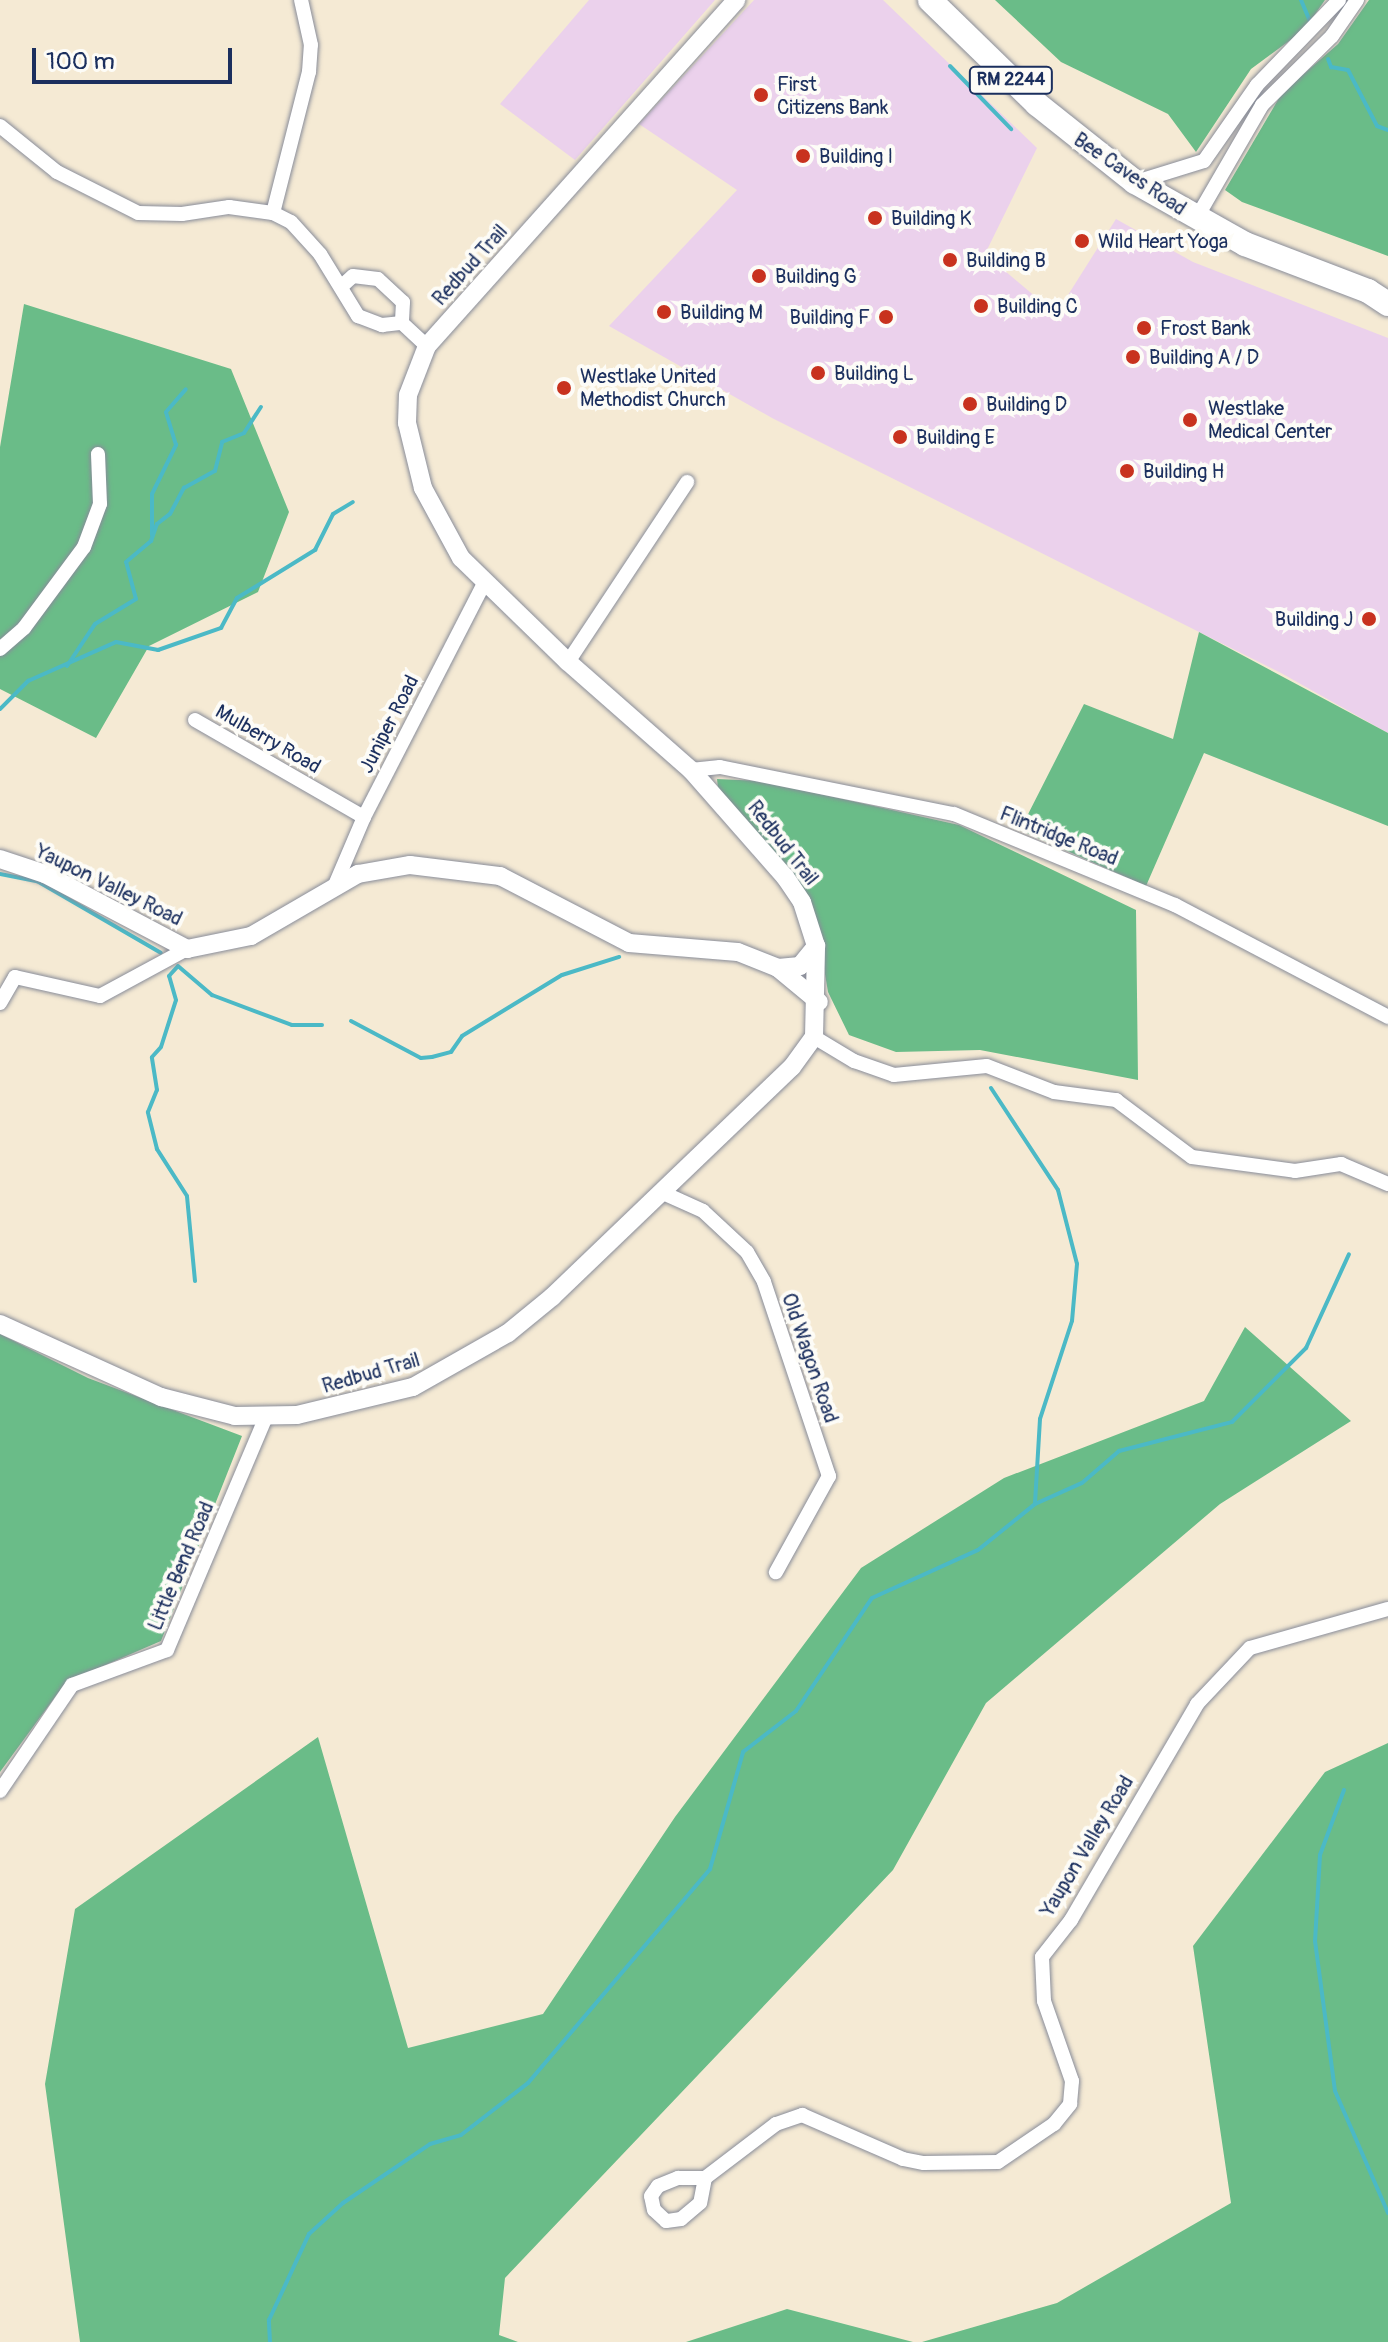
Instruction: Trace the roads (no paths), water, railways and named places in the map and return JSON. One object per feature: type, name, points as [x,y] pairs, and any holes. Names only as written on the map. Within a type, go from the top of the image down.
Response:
[{"type":"main road","name":"Bee Caves Road","points":[[930,0],[1046,112],[1135,182],[1196,219],[1267,254],[1381,295]]},
{"type":"street","points":[[273,213],[309,72],[311,45],[301,0]]},
{"type":"street","name":"Redbud Trail","points":[[0,1324],[161,1397],[235,1416],[265,1419],[367,1401],[455,1367],[552,1297],[792,1067],[814,1037],[819,1002],[816,946],[802,902],[785,877],[691,770],[484,584],[442,528],[412,453],[408,395],[427,346],[736,0]]},
{"type":"street","points":[[1135,182],[1204,161],[1257,85],[1339,0]]},
{"type":"street","points":[[1196,219],[1262,105],[1332,36],[1357,0]]},
{"type":"street","points":[[0,126],[57,172],[138,213],[172,215],[229,207],[273,213],[299,230],[343,285],[347,306],[358,316],[382,325],[402,323],[427,346]]},
{"type":"street","points":[[343,285],[353,276],[378,279],[403,302],[402,323]]},
{"type":"street","points":[[0,649],[24,628],[84,547],[100,504],[98,454]]},
{"type":"street","points":[[568,662],[687,482]]},
{"type":"street","name":"Juniper Road","points":[[335,885],[364,817],[484,584]]},
{"type":"street","name":"Mulberry Road","points":[[195,720],[364,817]]},
{"type":"street","name":"Flintridge Road","points":[[691,770],[720,767],[954,814],[1175,905],[1388,1017]]},
{"type":"street","name":"Yaupon Valley Road","points":[[0,859],[45,874],[187,949],[251,936],[358,874],[410,865],[500,876],[629,943],[738,952],[778,968],[819,1002]]},
{"type":"street","points":[[778,968],[800,966],[816,946]]},
{"type":"street","points":[[0,1003],[15,977],[100,996],[187,949]]},
{"type":"street","points":[[814,1037],[854,1061],[894,1075],[987,1066],[1054,1092],[1116,1100],[1192,1157],[1295,1171],[1341,1164],[1388,1184]]},
{"type":"street","name":"Old Wagon Road","points":[[661,1192],[703,1211],[747,1252],[764,1282],[829,1476],[776,1572]]},
{"type":"street","name":"Little Bend Road","points":[[0,1791],[72,1685],[167,1650],[265,1419]]},
{"type":"street","name":"Yaupon Valley Road","points":[[705,2178],[776,2124],[802,2115],[903,2159],[924,2163],[998,2162],[1054,2124],[1070,2104],[1072,2081],[1044,2001],[1042,1957],[1071,1920],[1197,1704],[1250,1648],[1388,1609]]},
{"type":"waterway","points":[[1301,0],[1310,21]]},
{"type":"waterway","points":[[1328,59],[1331,67],[1348,70],[1377,126],[1388,130]]},
{"type":"waterway","points":[[950,66],[1011,129]]},
{"type":"waterway","points":[[152,535],[152,494],[176,445],[166,412],[186,389]]},
{"type":"waterway","points":[[67,666],[95,624],[136,599],[126,562],[151,541],[157,524],[170,514],[184,488],[215,471],[222,442],[244,433],[261,407]]},
{"type":"waterway","points":[[0,709],[28,681],[116,642],[158,650],[221,628],[237,598],[315,550],[333,514],[353,502]]},
{"type":"waterway","points":[[0,874],[37,881],[161,953]]},
{"type":"waterway","points":[[351,1021],[421,1058],[432,1057],[451,1052],[462,1036],[562,975],[619,957]]},
{"type":"waterway","points":[[195,1281],[187,1196],[157,1149],[148,1112],[157,1090],[152,1057],[161,1047],[176,1000],[169,976],[178,966],[212,995],[292,1025],[322,1025]]},
{"type":"waterway","points":[[991,1088],[1058,1190],[1077,1264],[1072,1321],[1040,1419],[1035,1504]]},
{"type":"waterway","points":[[270,2342],[269,2320],[309,2234],[343,2203],[430,2144],[461,2135],[528,2083],[710,1869],[743,1752],[796,1711],[872,1598],[978,1550],[1035,1504],[1082,1483],[1119,1451],[1232,1422],[1306,1348],[1349,1254]]},
{"type":"waterway","points":[[1344,1790],[1320,1855],[1315,1941],[1335,2091],[1388,2213]]},
{"type":"place","name":"First Citizens Bank","points":[[761,95]]},
{"type":"place","name":"Building I","points":[[803,156]]},
{"type":"place","name":"Building K","points":[[875,218]]},
{"type":"place","name":"Wild Heart Yoga","points":[[1082,241]]},
{"type":"place","name":"Building B","points":[[950,260]]},
{"type":"place","name":"Building G","points":[[759,276]]},
{"type":"place","name":"Building C","points":[[981,306]]},
{"type":"place","name":"Building M","points":[[664,312]]},
{"type":"place","name":"Building F","points":[[886,317]]},
{"type":"place","name":"Frost Bank","points":[[1144,328]]},
{"type":"place","name":"Building A / D","points":[[1133,357]]},
{"type":"place","name":"Building L","points":[[818,373]]},
{"type":"place","name":"Westlake United Methodist Church","points":[[564,388]]},
{"type":"place","name":"Building D","points":[[970,404]]},
{"type":"place","name":"Westlake Medical Center","points":[[1190,420]]},
{"type":"place","name":"Building E","points":[[900,437]]},
{"type":"place","name":"Building H","points":[[1127,471]]},
{"type":"place","name":"Building J","points":[[1369,619]]}]
